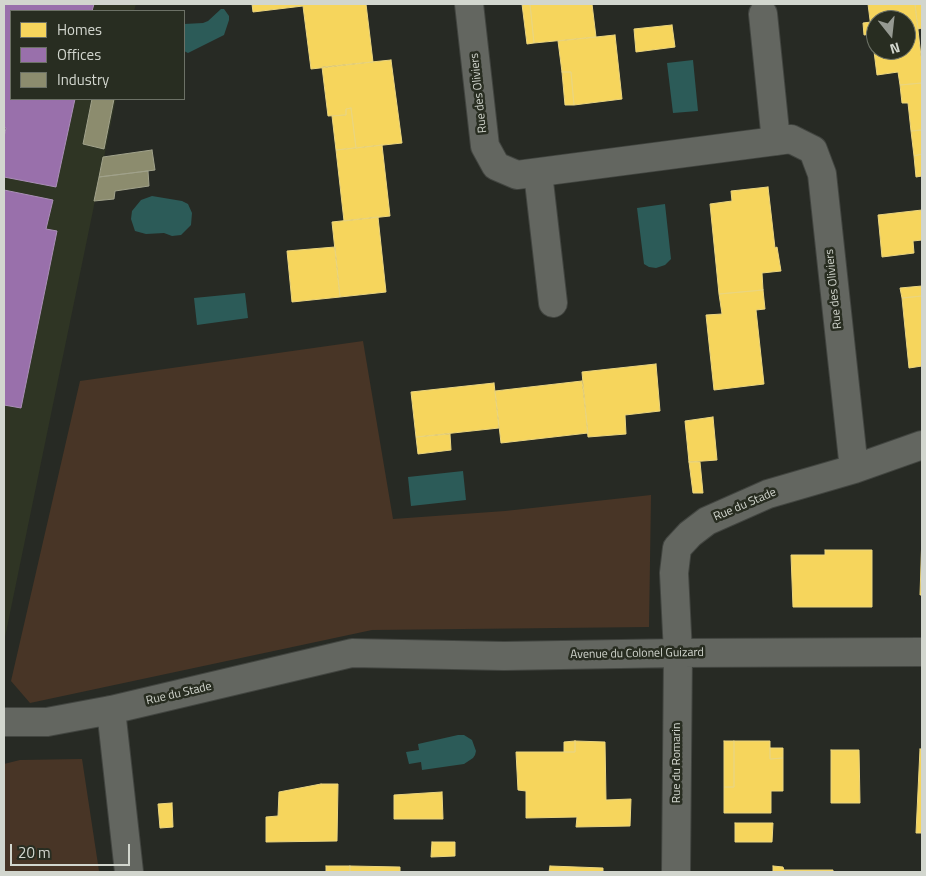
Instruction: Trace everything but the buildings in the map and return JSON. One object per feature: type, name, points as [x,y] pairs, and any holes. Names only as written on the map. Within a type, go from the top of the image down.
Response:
[{"type":"street","name":"Rue des Oliviers","points":[[469,4],[485,146],[496,166],[517,175],[791,139],[813,150],[822,174],[854,469]]},
{"type":"street","points":[[763,14],[776,141]]},
{"type":"street","points":[[538,173],[553,303]]},
{"type":"street","name":"Rue du Stade","points":[[678,653],[674,573],[677,548],[690,534],[707,521],[768,494],[854,469],[922,445]]},
{"type":"street","name":"Avenue du Colonel Guizard","points":[[352,653],[504,656],[922,652]]},
{"type":"street","name":"Rue du Stade","points":[[4,722],[47,722],[111,710],[352,653]]},
{"type":"street","name":"Rue du Romarin","points":[[676,872],[678,653]]},
{"type":"street","points":[[111,710],[129,872]]},
{"type":"shaded area","points":[[4,4],[136,4],[134,10],[10,10],[10,100],[116,100],[4,642]]},
{"type":"shaded area","points":[[363,341],[393,519],[505,511],[651,495],[649,627],[372,630],[30,703],[11,681],[80,381]]},
{"type":"shaded area","points":[[82,759],[99,871],[4,872],[4,764],[20,760]]},
{"type":"water","points":[[221,9],[224,9],[229,16],[224,35],[188,53],[185,52],[185,24],[208,21]]},
{"type":"water","points":[[693,60],[698,111],[673,113],[667,63]]},
{"type":"water","points":[[152,196],[182,201],[188,204],[192,213],[191,225],[181,235],[172,236],[164,233],[146,234],[135,231],[131,219],[132,211],[141,200]]},
{"type":"water","points":[[665,204],[671,259],[665,265],[656,268],[649,267],[644,264],[637,208]]},
{"type":"water","points":[[245,293],[248,318],[197,325],[194,298]]},
{"type":"water","points":[[463,471],[466,500],[411,506],[408,477]]},
{"type":"water","points":[[464,735],[472,740],[476,751],[473,758],[464,764],[422,770],[421,762],[409,764],[406,752],[419,750],[418,744]]}]
